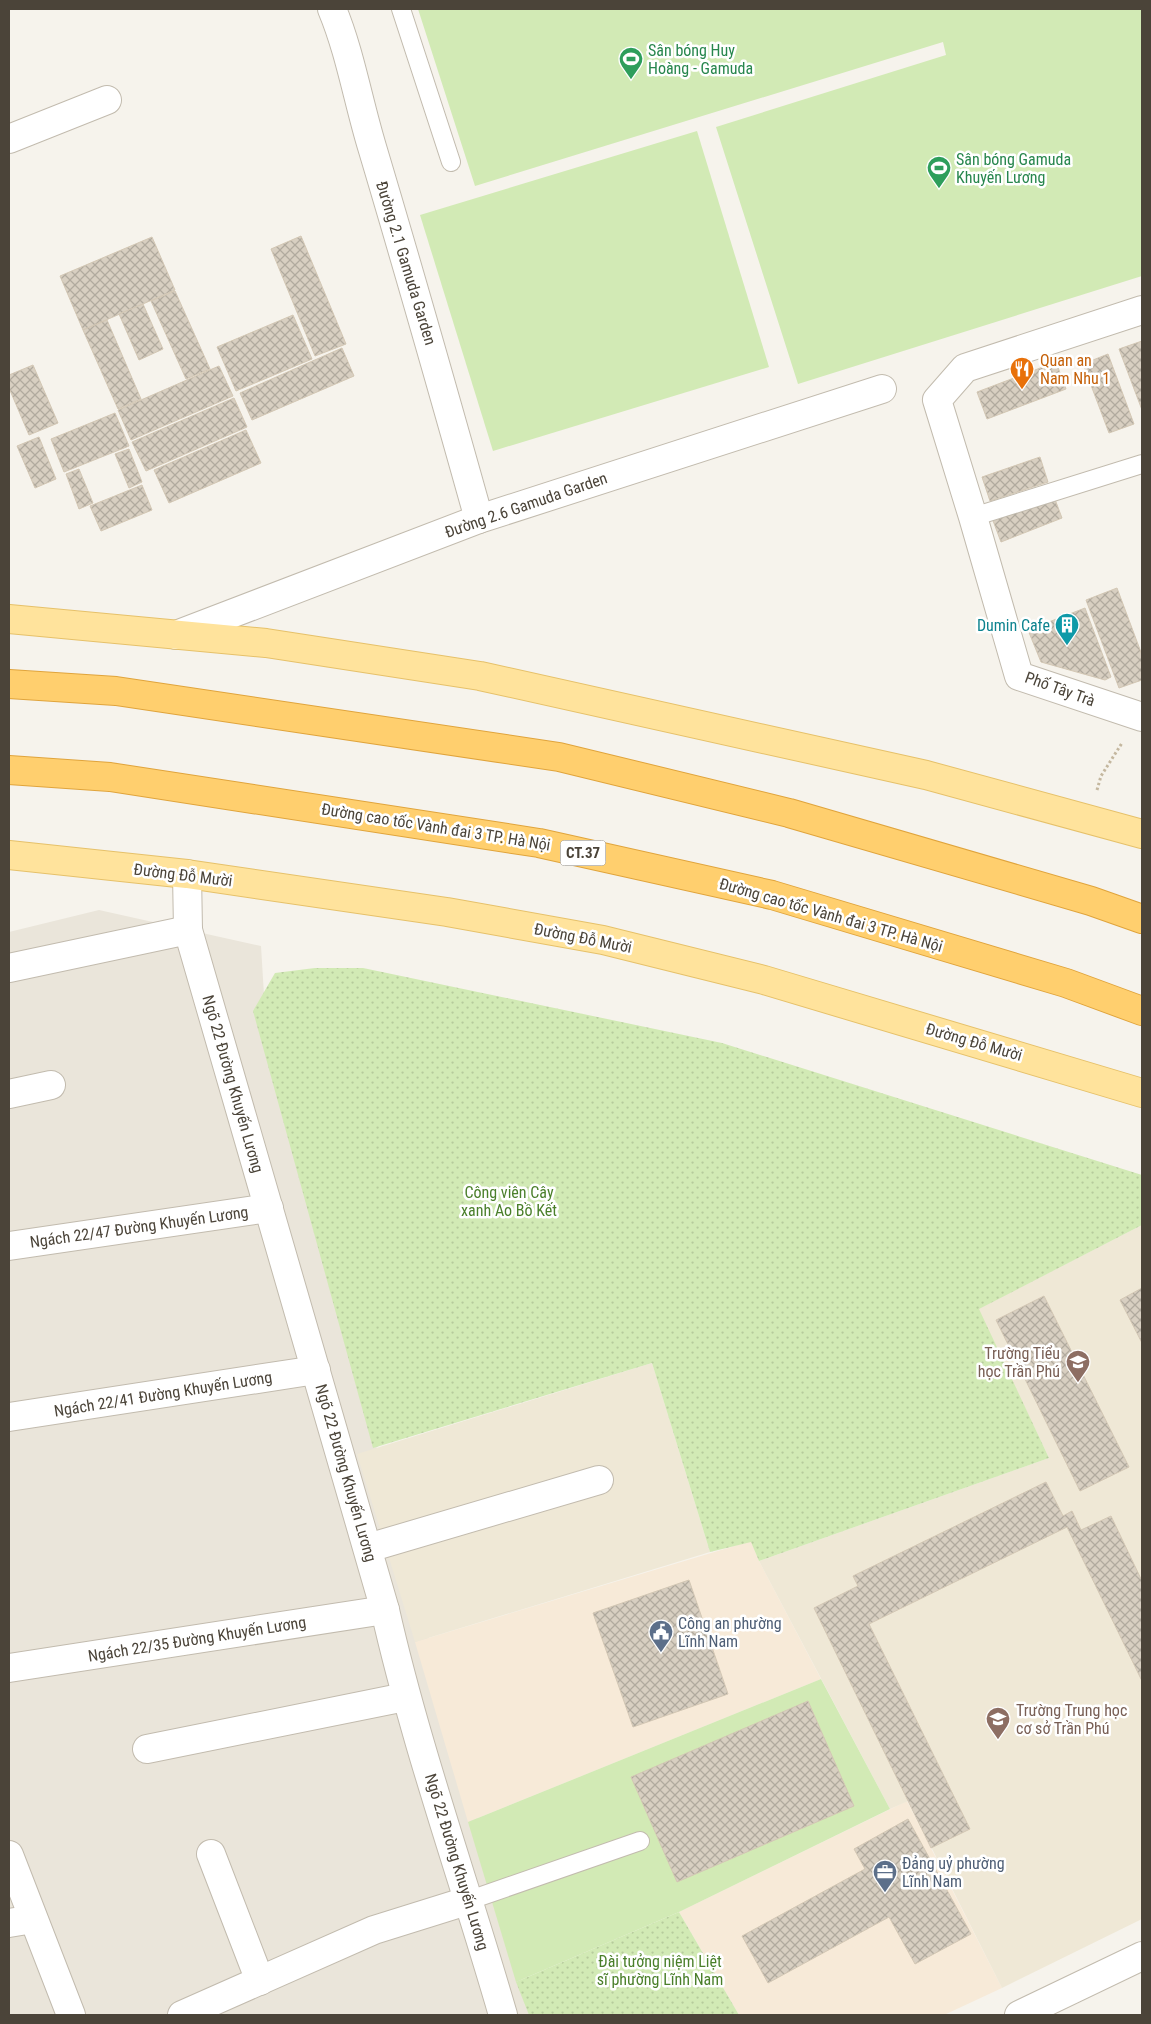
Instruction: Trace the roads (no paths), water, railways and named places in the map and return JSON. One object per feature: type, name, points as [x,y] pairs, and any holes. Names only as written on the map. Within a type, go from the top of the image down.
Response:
[{"type":"highway","points":[[9,684],[116,691],[559,757],[789,813],[1091,901],[1142,919]]},
{"type":"highway","name":"Đường cao tốc Vành đai 3 TP. Hà Nội","points":[[9,770],[110,777],[539,843],[772,894],[1066,983],[1142,1011]]},
{"type":"main road","points":[[9,619],[266,643],[480,676],[926,775],[1142,834]]},
{"type":"main road","name":"Đường Đỗ Mười","points":[[9,855],[188,874],[447,912],[603,940],[764,980],[1142,1093]]},
{"type":"street","name":"Đường 2.1 Gamuda Garden","points":[[339,11],[479,519]]},
{"type":"street","points":[[9,139],[107,100]]},
{"type":"street","points":[[974,517],[936,400],[965,368],[1142,310]]},
{"type":"street","name":"Đường 2.6 Gamuda Garden","points":[[176,635],[479,519],[882,389]]},
{"type":"street","name":"Phố Tây Trà","points":[[974,517],[1019,676],[1142,718]]},
{"type":"street","name":"Ngõ 22 Đường Khuyến Lương","points":[[188,874],[188,930],[368,1548],[385,1610],[405,1697],[470,1900],[503,2015]]},
{"type":"street","points":[[9,968],[188,930]]},
{"type":"street","points":[[9,1094],[51,1084]]},
{"type":"street","name":"Ngách 22/47 Đường Khuyến Lương","points":[[9,1246],[269,1208]]},
{"type":"street","name":"Ngách 22/41 Đường Khuyến Lương","points":[[9,1417],[316,1370]]},
{"type":"street","points":[[368,1548],[599,1480]]},
{"type":"street","name":"Ngách 22/35 Đường Khuyến Lương","points":[[9,1668],[385,1610]]},
{"type":"street","points":[[147,1749],[405,1697]]},
{"type":"street","points":[[211,1854],[260,1981]]},
{"type":"street","points":[[9,1855],[21,1921],[71,2015]]},
{"type":"street","points":[[182,2015],[374,1930],[470,1900]]},
{"type":"street","points":[[1019,2015],[1142,1956]]},
{"type":"lane","points":[[401,9],[451,162]]},
{"type":"lane","points":[[974,517],[1142,464]]},
{"type":"lane","points":[[470,1900],[640,1841]]},
{"type":"place","name":"Sân bóng Huy Hoàng - Gamuda","points":[[631,80]]},
{"type":"place","name":"Sân bóng Gamuda Khuyến Lương","points":[[939,189]]},
{"type":"place","name":"Quan an Nam Nhu 1","points":[[1022,390]]},
{"type":"place","name":"Dumin Cafe","points":[[1067,646]]},
{"type":"place","name":"Trường Tiểu học Trần Phú","points":[[1078,1383]]},
{"type":"place","name":"Công an phường Lĩnh Nam","points":[[661,1653]]},
{"type":"place","name":"Trường Trung học cơ sở Trần Phú","points":[[998,1740]]},
{"type":"place","name":"Đảng uỷ phường Lĩnh Nam","points":[[885,1893]]},
{"type":"park label","name":"Công viên Cây xanh Ao Bồ Kết","points":[[509,1201]]},
{"type":"park label","name":"Đài tưởng niệm Liệt sĩ phường Lĩnh Nam","points":[[660,1970]]}]
